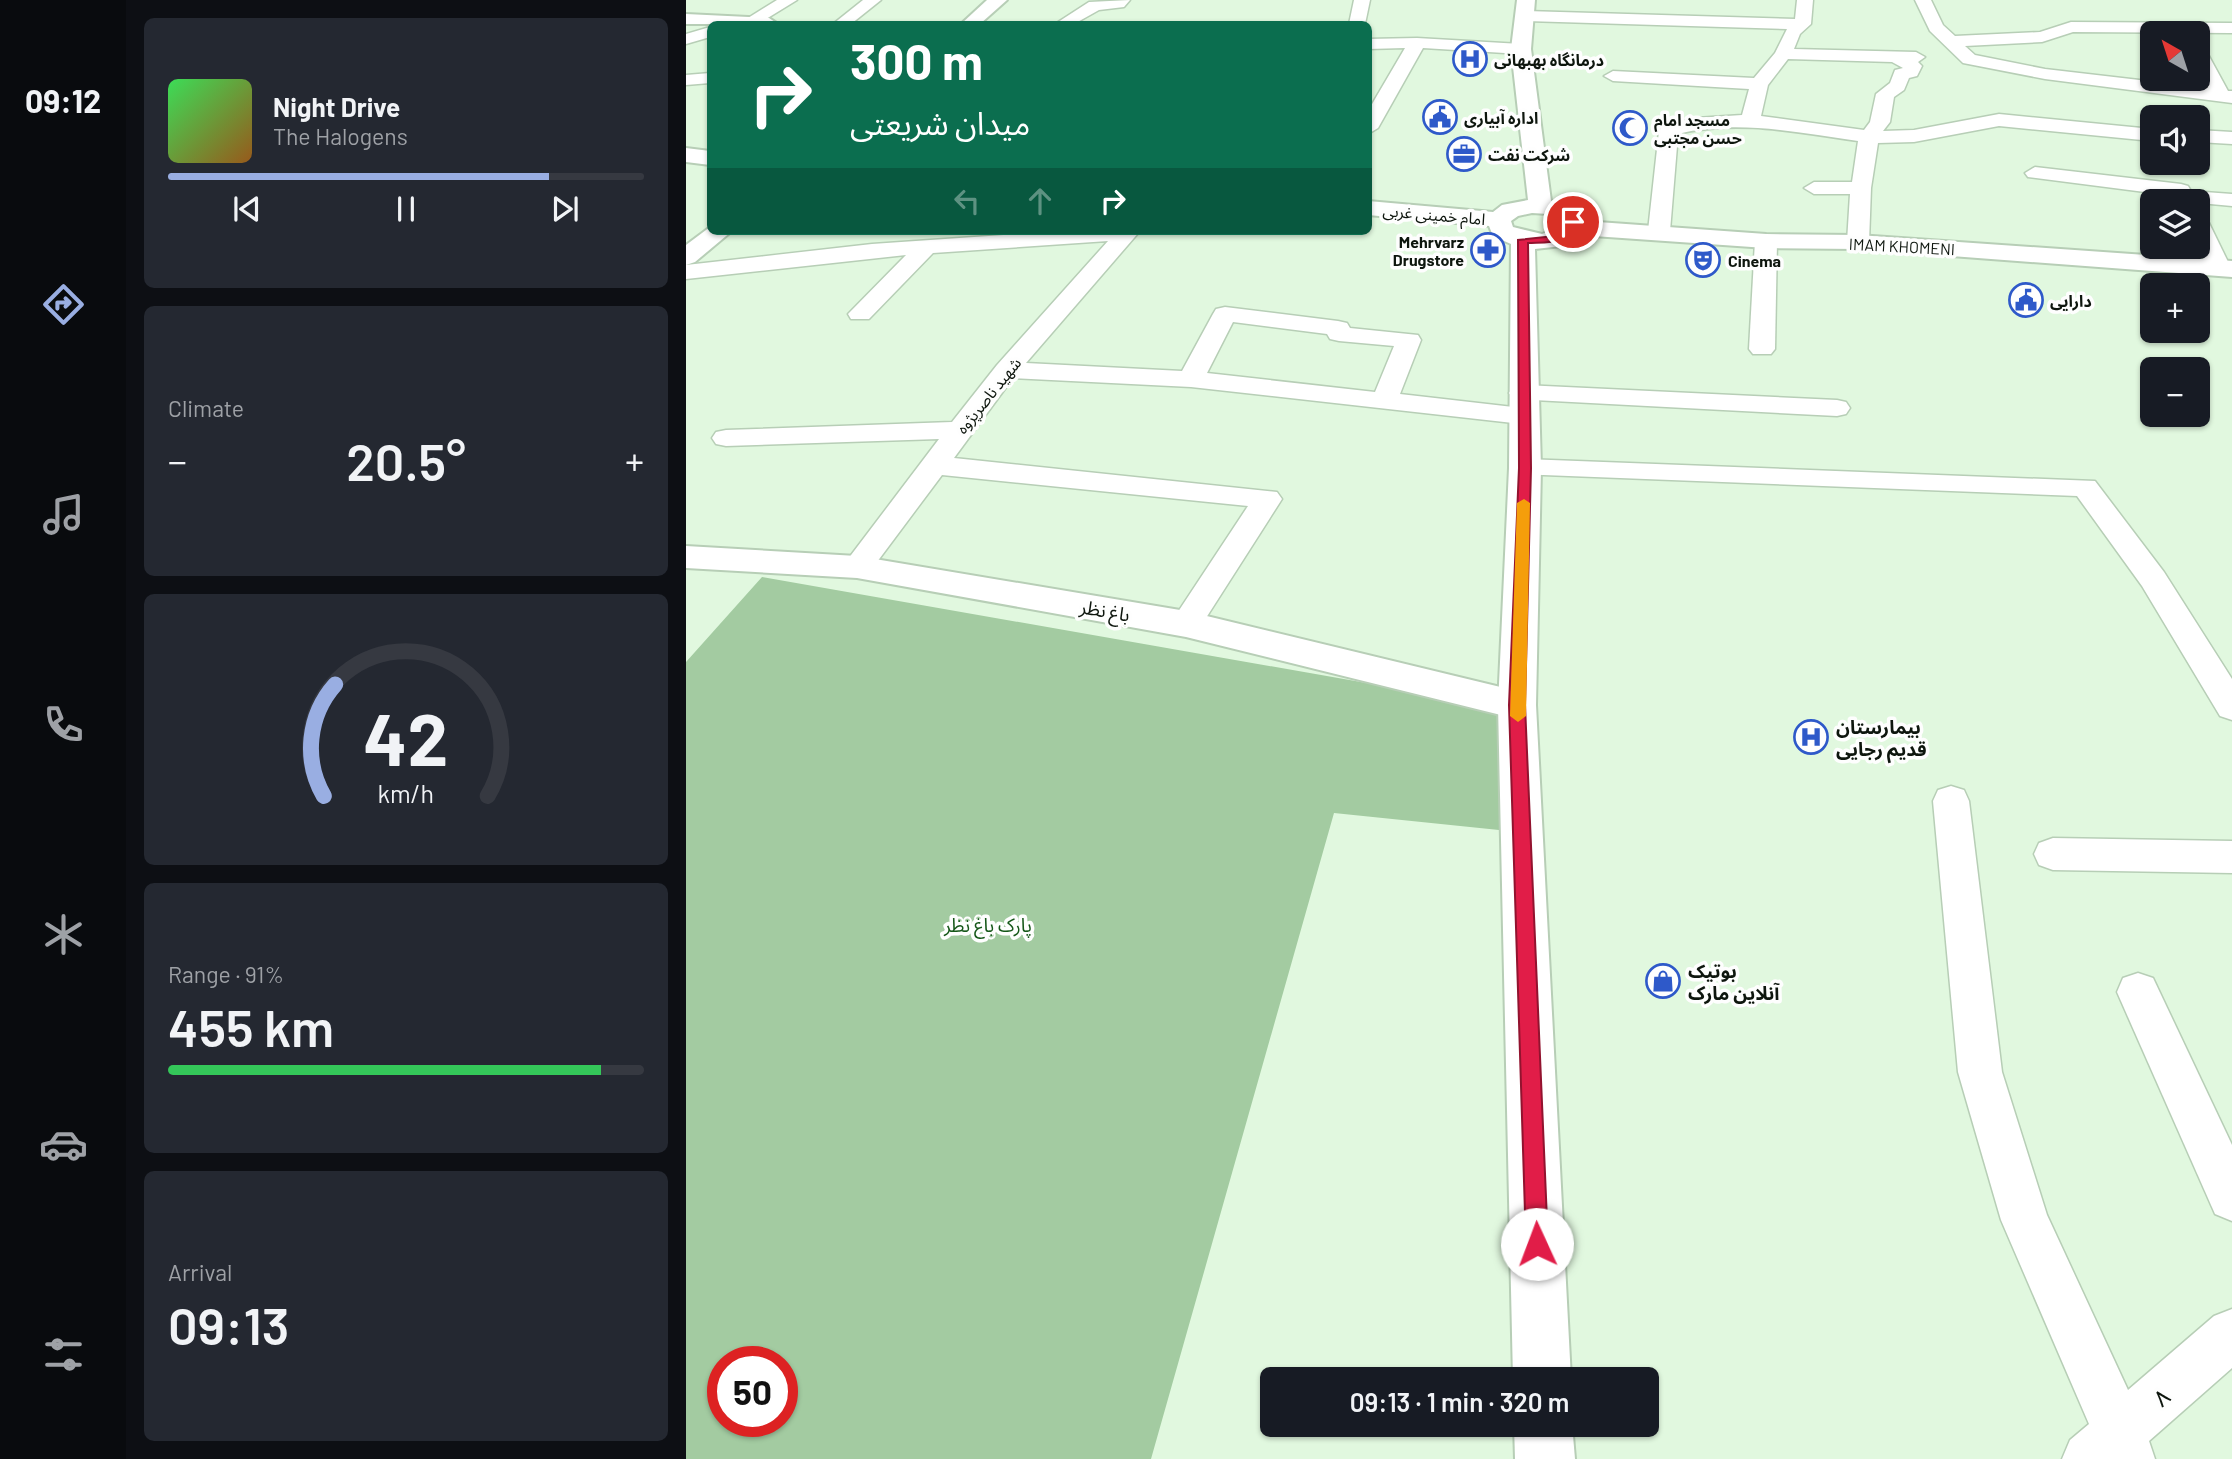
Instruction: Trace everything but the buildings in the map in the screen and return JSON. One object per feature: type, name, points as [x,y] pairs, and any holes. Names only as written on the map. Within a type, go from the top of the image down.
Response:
[{"type":"main road","points":[[974,21],[998,0]]},
{"type":"main road","points":[[1526,8],[1521,49],[1522,404],[1525,468],[1517,705],[1542,1367]]},
{"type":"main road","points":[[686,19],[717,21]]},
{"type":"main road","points":[[686,155],[707,152]]},
{"type":"main road","points":[[686,155],[707,158]]},
{"type":"main road","name":"امام خمینی غربی","points":[[1372,208],[1521,222]]},
{"type":"main road","points":[[1566,213],[1573,222],[1573,227],[1557,239],[1521,222],[1566,213]]},
{"type":"main road","name":"IMAM KHOMENI","points":[[1573,227],[1659,231],[1766,241],[1858,243],[2226,269]]},
{"type":"main road","points":[[686,257],[715,235]]},
{"type":"main road","name":"باغ نظر","points":[[686,557],[857,567],[1186,624],[1517,705]]},
{"type":"main road","points":[[1544,1437],[1545,1459]]},
{"type":"street","points":[[752,21],[789,0]]},
{"type":"street","points":[[845,21],[873,0]]},
{"type":"street","points":[[1068,21],[1094,5],[1118,4],[1122,0]]},
{"type":"street","points":[[1358,21],[1362,0]]},
{"type":"street","points":[[1750,120],[1759,84],[1783,54],[1784,46],[1793,32],[1802,24],[1805,0]]},
{"type":"street","points":[[1923,0],[1937,27],[1942,52]]},
{"type":"street","points":[[1526,8],[1802,24]]},
{"type":"street","points":[[2132,8],[2140,23]]},
{"type":"street","points":[[1783,54],[1895,56],[2042,37],[2071,27],[2140,25]]},
{"type":"street","points":[[2210,29],[2232,28]]},
{"type":"street","points":[[686,39],[707,33]]},
{"type":"street","points":[[1372,121],[1417,43]]},
{"type":"street","points":[[1372,44],[1417,43],[1521,49]]},
{"type":"street","points":[[1942,52],[2045,75],[2227,96]]},
{"type":"street","points":[[1858,243],[1860,188],[1869,137],[1880,122],[1885,94],[1899,86],[1901,74],[1911,72],[1913,66],[1895,56]]},
{"type":"street","points":[[2210,70],[2227,96]]},
{"type":"street","points":[[2045,75],[2056,86],[2064,112]]},
{"type":"street","points":[[1614,76],[1759,84]]},
{"type":"street","points":[[686,80],[707,78]]},
{"type":"street","points":[[1659,231],[1669,131],[1696,124],[1750,120],[1869,137],[1914,136],[1999,120],[2064,112],[2140,132]]},
{"type":"street","points":[[2210,137],[2232,138]]},
{"type":"street","points":[[2035,173],[2140,189]]},
{"type":"street","points":[[1814,188],[1860,188]]},
{"type":"street","points":[[2210,198],[2232,200]]},
{"type":"street","points":[[686,272],[1090,235]]},
{"type":"street","name":"شهید ناصرپژوه","points":[[857,567],[1006,370],[1125,235]]},
{"type":"street","points":[[1762,349],[1766,241]]},
{"type":"street","points":[[2210,243],[2226,269]]},
{"type":"street","points":[[860,314],[926,248]]},
{"type":"street","points":[[1191,379],[1225,314],[1338,328],[1339,334],[1409,340],[1385,399]]},
{"type":"street","points":[[1006,370],[1191,379],[1385,399],[1522,404],[1837,408]]},
{"type":"street","points":[[726,438],[960,430]]},
{"type":"street","points":[[933,465],[1267,499],[1186,624]]},
{"type":"street","points":[[1525,468],[2085,487],[2153,579],[2230,702]]},
{"type":"street","points":[[1951,801],[1980,1072],[2025,1220],[2112,1450]]},
{"type":"street","points":[[2053,854],[2232,857]]},
{"type":"street","points":[[2138,992],[2232,1197]]},
{"type":"street","name":"۸","points":[[2112,1450],[2232,1334]]},
{"type":"green space","name":"پارک باغ نظر","points":[[762,577],[1503,707],[1499,830],[1334,813],[1151,1459],[686,1459],[686,662]]},
{"type":"slow traffic","points":[[1518,716],[1524,503]]},
{"type":"place","name":"درمانگاه بهبهانی","points":[[1470,59]]},
{"type":"place","name":"اداره آبیاری","points":[[1440,117]]},
{"type":"place","name":"مسجد امام حسن مجتبی","points":[[1630,128]]},
{"type":"place","name":"شرکت نفت","points":[[1464,154]]},
{"type":"place","name":"Mehrvarz Drugstore","points":[[1488,250]]},
{"type":"place","name":"Cinema","points":[[1703,260]]},
{"type":"place","name":"دارایی","points":[[2026,300]]},
{"type":"place","name":"بیمارستان قدیم رجایی","points":[[1811,737]]},
{"type":"place","name":"بوتیک آنلاین مارک","points":[[1663,981]]},
{"type":"route","points":[[1537,1244],[1517,705],[1525,468],[1522,416],[1523,240],[1539,242],[1557,239],[1570,232],[1573,222]]}]
